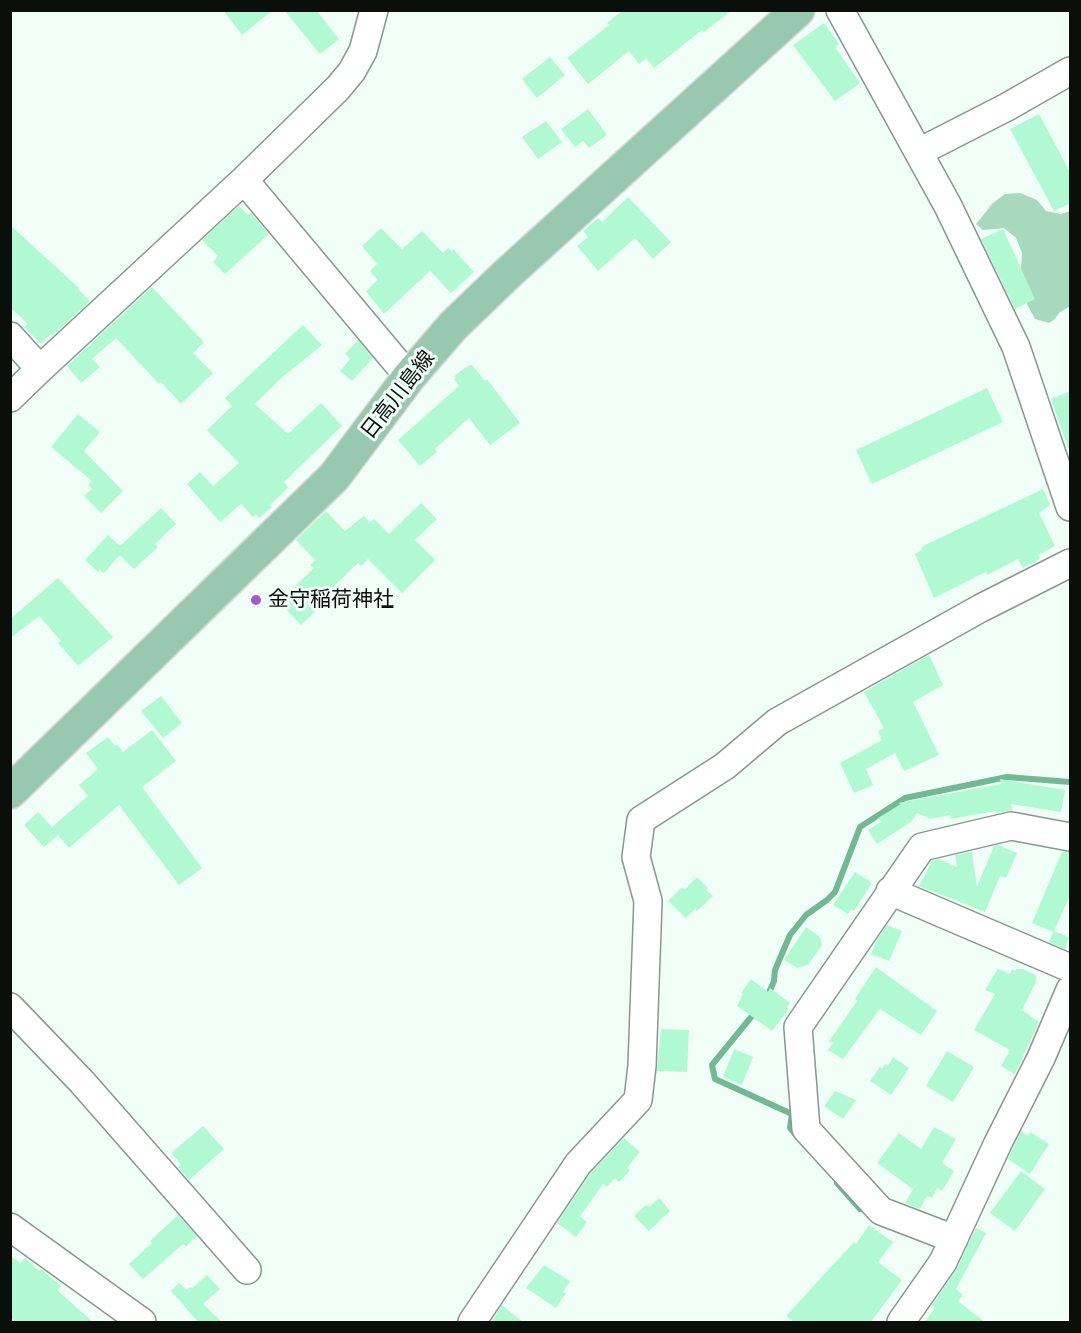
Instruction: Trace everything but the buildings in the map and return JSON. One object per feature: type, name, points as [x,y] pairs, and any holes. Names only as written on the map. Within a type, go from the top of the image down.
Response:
[{"type":"main road","name":"日高川島線","points":[[10,792],[334,477],[410,377],[453,326],[784,15]]},
{"type":"street","points":[[10,398],[244,180],[338,88],[352,71],[363,51],[374,10]]},
{"type":"street","points":[[840,10],[948,206],[1016,347],[1071,507]]},
{"type":"street","points":[[919,152],[1071,71]]},
{"type":"street","points":[[244,180],[410,377]]},
{"type":"street","points":[[10,336],[40,369]]},
{"type":"street","points":[[472,1323],[578,1164],[638,1100],[642,1066],[648,901],[636,857],[641,820],[725,766],[777,722],[981,608],[1071,563]]},
{"type":"street","points":[[954,1239],[881,1211],[806,1128],[798,1027],[922,847],[1011,826],[1071,837]]},
{"type":"street","points":[[890,891],[1071,968]]},
{"type":"street","points":[[901,1323],[943,1262],[998,1143],[1041,1058],[1070,990]]},
{"type":"street","points":[[10,1007],[82,1082],[247,1270]]},
{"type":"street","points":[[10,1227],[129,1319]]},
{"type":"green space","points":[[1020,193],[1037,200],[1046,211],[1061,214],[1070,211],[1070,306],[1049,323],[1035,319],[1027,304],[1027,285],[1021,269],[1022,253],[1016,238],[1004,228],[983,230],[976,224],[993,203],[1005,194]]},
{"type":"waterway","points":[[768,995],[774,981],[775,970],[790,935],[806,915],[835,892],[860,827],[905,798],[1007,777],[1070,782]]},
{"type":"waterway","points":[[756,1011],[712,1065],[715,1079],[792,1114],[790,1128],[797,1136]]},
{"type":"waterway","points":[[837,1183],[860,1209]]},
{"type":"place","name":"金守稲荷神社","points":[[256,600]]}]
